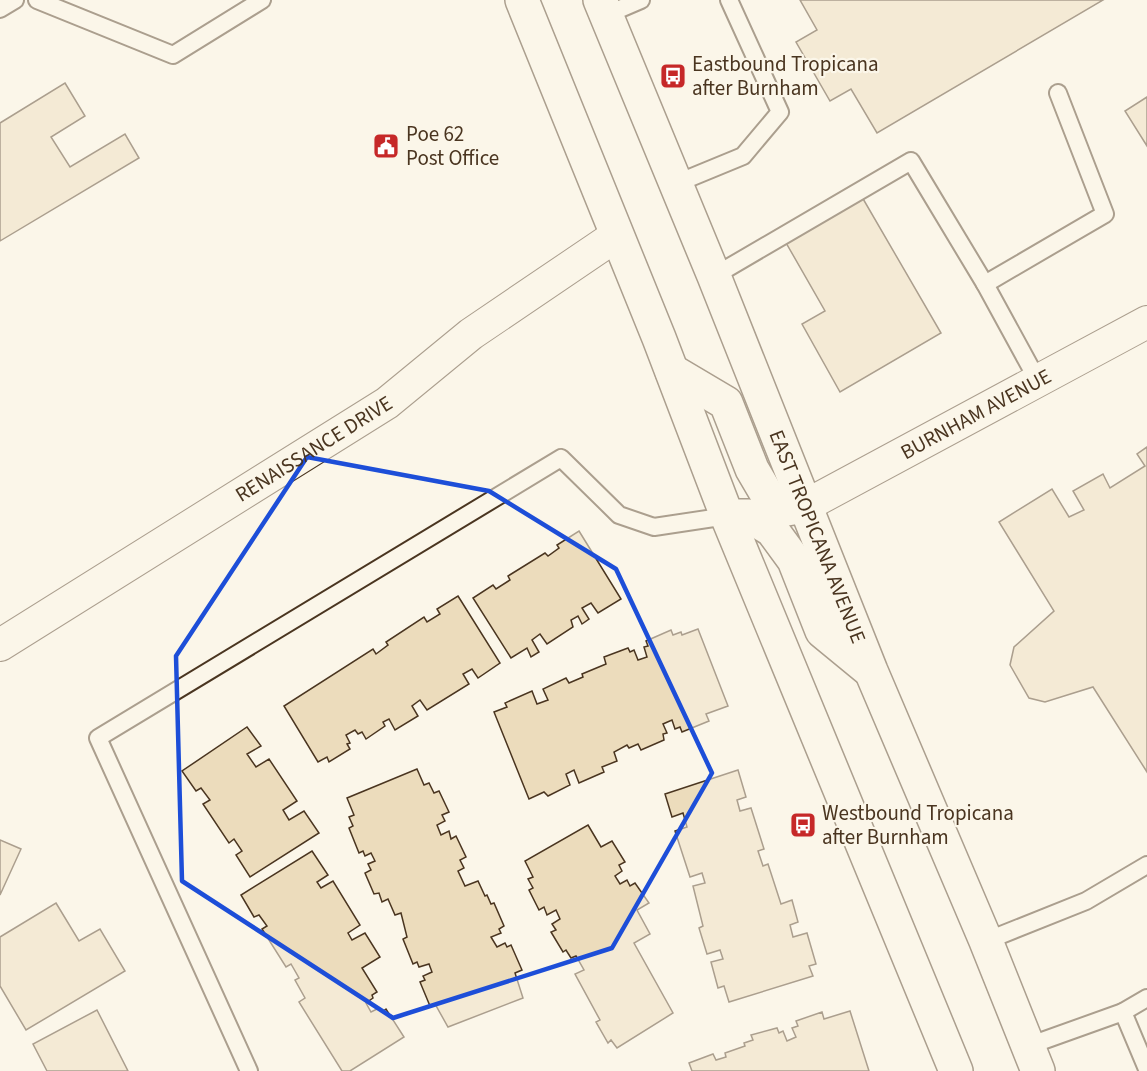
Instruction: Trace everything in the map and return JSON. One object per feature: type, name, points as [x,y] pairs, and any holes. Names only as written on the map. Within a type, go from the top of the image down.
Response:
[{"type":"main road","points":[[522,0],[672,371],[727,516],[956,1071]]},
{"type":"main road","name":"EAST TROPICANA AVENUE","points":[[603,7],[714,276],[871,671],[986,941],[1033,1058]]},
{"type":"main road","points":[[672,371],[726,403],[752,469],[769,498],[788,509],[805,506]]},
{"type":"main road","points":[[727,516],[748,516],[772,530],[794,560],[822,631],[871,671]]},
{"type":"street","name":"RENAISSANCE DRIVE","points":[[0,645],[387,403],[471,334],[617,236]]},
{"type":"street","name":"BURNHAM AVENUE","points":[[805,506],[1147,322]]},
{"type":"lane","points":[[0,9],[15,0]]},
{"type":"lane","points":[[37,0],[173,56],[262,0]]},
{"type":"lane","points":[[603,7],[641,0]]},
{"type":"lane","points":[[675,184],[743,156],[780,112],[729,0]]},
{"type":"lane","points":[[985,284],[1105,214],[1058,93]]},
{"type":"lane","points":[[714,276],[911,161],[985,284],[1038,381]]},
{"type":"lane","points":[[249,1071],[98,738],[561,458],[619,514],[654,526],[727,516]]},
{"type":"lane","points":[[986,941],[1086,901],[1147,865]]},
{"type":"lane","points":[[1033,1058],[1147,998]]},
{"type":"lane","points":[[1123,1012],[1147,1069]]},
{"type":"highlighted area","points":[[307,457],[489,491],[616,569],[712,773],[612,948],[393,1018],[182,881],[176,656]]},
{"type":"building","points":[[800,0],[1103,0],[877,133],[851,89],[830,101],[796,42],[817,30]]},
{"type":"building","points":[[65,83],[85,116],[51,137],[70,167],[125,134],[139,158],[0,241],[0,123]]},
{"type":"building","points":[[1147,97],[1147,146],[1125,111]]},
{"type":"building","points":[[862,197],[941,333],[840,392],[802,324],[825,311],[785,241]]},
{"type":"building","points":[[1147,447],[1147,772],[1093,687],[1045,702],[1029,698],[1010,665],[1014,647],[1054,611],[999,522],[1052,489],[1069,517],[1084,510],[1073,491],[1103,474],[1110,488],[1145,466],[1137,454]]},
{"type":"building","points":[[579,531],[621,599],[598,613],[591,603],[582,608],[589,619],[582,624],[578,616],[571,620],[573,627],[547,644],[540,634],[532,640],[539,652],[531,657],[527,648],[511,658],[473,598],[493,585],[496,589],[510,580],[508,576],[545,553],[548,556],[559,548],[557,545]]},
{"type":"building","points":[[458,596],[500,663],[478,678],[472,669],[463,674],[469,684],[427,710],[420,700],[412,706],[418,716],[395,730],[389,719],[383,722],[385,726],[366,739],[362,732],[358,734],[355,730],[346,735],[350,749],[329,762],[327,757],[318,762],[284,706],[373,649],[376,654],[388,645],[386,642],[424,617],[427,622],[440,614],[437,609]]},
{"type":"building","points":[[698,629],[728,706],[706,714],[709,721],[682,732],[680,727],[675,729],[672,720],[663,724],[667,733],[663,734],[664,740],[641,750],[638,744],[629,748],[627,745],[614,752],[617,761],[602,767],[604,772],[579,783],[574,770],[566,774],[570,785],[548,796],[544,792],[529,799],[494,712],[507,707],[505,703],[532,691],[537,704],[548,700],[543,689],[566,678],[569,683],[583,677],[582,674],[606,664],[604,657],[628,648],[630,652],[634,650],[638,660],[647,657],[644,647],[648,646],[646,641],[671,630],[673,635],[681,632],[682,635]]},
{"type":"building","points":[[247,727],[261,746],[247,754],[256,767],[269,759],[297,801],[283,810],[289,820],[304,811],[319,833],[250,877],[236,855],[242,851],[234,839],[229,843],[203,804],[210,800],[201,788],[196,791],[182,771]]},
{"type":"building","points":[[417,769],[424,785],[429,783],[434,793],[439,791],[449,812],[442,815],[445,821],[437,825],[441,835],[449,831],[451,839],[456,836],[466,857],[460,860],[464,868],[458,871],[465,886],[478,881],[485,896],[487,895],[491,904],[494,903],[504,926],[499,929],[501,933],[491,937],[497,947],[505,943],[507,947],[511,945],[522,970],[515,973],[523,998],[448,1027],[435,1004],[430,1006],[420,982],[425,980],[423,976],[432,972],[429,964],[419,967],[417,962],[413,964],[403,939],[407,937],[401,913],[395,915],[388,899],[382,902],[379,893],[374,894],[365,873],[371,870],[368,864],[375,861],[371,853],[365,856],[363,851],[359,853],[349,828],[353,826],[349,817],[354,815],[347,798]]},
{"type":"building","points":[[738,770],[746,797],[737,800],[740,811],[751,808],[764,849],[758,851],[763,866],[768,864],[781,904],[792,900],[798,922],[790,925],[793,937],[807,933],[816,964],[809,966],[813,976],[729,1002],[724,986],[718,988],[711,962],[723,959],[720,950],[707,954],[699,928],[703,926],[693,886],[705,883],[702,873],[690,877],[675,831],[687,827],[683,813],[672,817],[665,794]]},
{"type":"building","points":[[588,825],[601,847],[612,841],[625,862],[619,865],[622,871],[615,876],[620,884],[627,880],[630,886],[635,883],[649,903],[637,910],[650,934],[634,943],[673,1013],[617,1048],[611,1040],[608,1043],[596,1022],[600,1020],[575,974],[584,970],[576,956],[571,958],[566,950],[563,952],[551,932],[556,930],[552,924],[560,919],[556,910],[547,915],[544,907],[539,910],[529,890],[533,888],[528,879],[533,877],[525,861]]},
{"type":"building","points":[[0,840],[21,849],[0,895]]},
{"type":"building","points":[[312,851],[328,875],[317,882],[321,888],[333,881],[360,925],[348,933],[352,940],[365,933],[380,957],[362,968],[377,992],[366,1003],[371,1012],[379,1008],[382,1012],[386,1009],[404,1037],[350,1071],[342,1071],[299,1002],[305,998],[295,980],[299,978],[291,964],[286,967],[262,929],[267,926],[259,915],[254,917],[241,895]]},
{"type":"building","points":[[56,903],[79,941],[100,929],[125,971],[26,1030],[0,986],[0,937]]},
{"type":"building","points":[[97,1010],[128,1071],[47,1071],[33,1044]]},
{"type":"building","points":[[850,1011],[869,1071],[692,1071],[689,1063],[713,1054],[716,1060],[726,1057],[725,1053],[745,1046],[744,1043],[753,1040],[751,1035],[777,1028],[779,1033],[783,1031],[787,1041],[796,1037],[792,1028],[798,1026],[796,1021],[822,1012],[824,1019]]},
{"type":"place","name":"Eastbound Tropicana after Burnham","points":[[673,76]]},
{"type":"place","name":"Poe 62 Post Office","points":[[386,146]]},
{"type":"place","name":"Westbound Tropicana after Burnham","points":[[803,825]]}]
